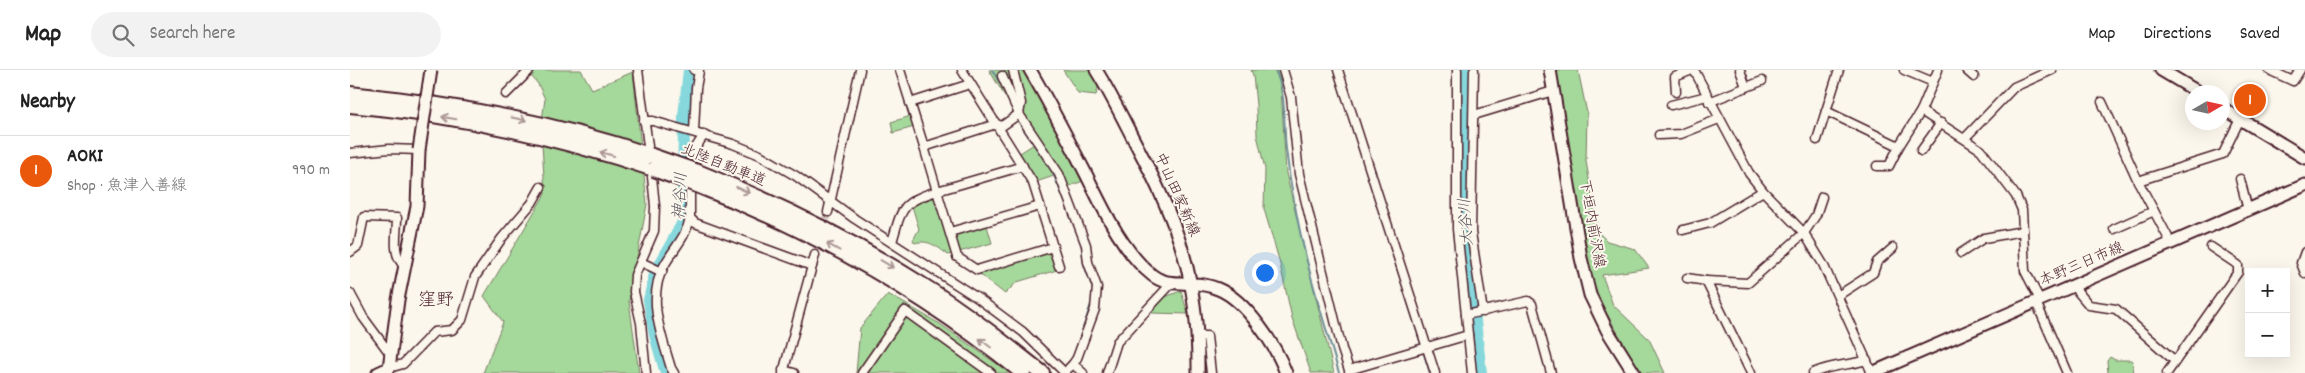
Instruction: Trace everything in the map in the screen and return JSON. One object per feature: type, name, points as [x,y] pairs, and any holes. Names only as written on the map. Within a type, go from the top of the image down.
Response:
[{"type":"highway","name":"北陸自動車道","points":[[350,94],[430,103],[531,121],[611,143],[651,162]]},
{"type":"highway","name":"北陸自動車道","points":[[350,105],[439,116],[529,133],[651,162],[785,209],[876,257],[923,285],[966,314],[1042,373]]},
{"type":"highway","name":"北陸自動車道","points":[[697,178],[782,220],[875,270],[959,324],[1023,373]]},
{"type":"main road","points":[[378,373],[390,370],[398,300],[417,206],[419,150],[431,70]]},
{"type":"main road","points":[[1030,70],[1112,226],[1138,260],[1153,276],[1171,284],[1192,284],[1218,289],[1233,298],[1279,354],[1286,373]]},
{"type":"main road","name":"中山田家新線","points":[[1096,70],[1110,93],[1164,200],[1182,243],[1192,284],[1198,336],[1198,373]]},
{"type":"main road","name":"下垣内前沢線","points":[[1550,70],[1581,258],[1590,295],[1607,330],[1634,373]]},
{"type":"main road","points":[[2161,70],[2186,85]]},
{"type":"main road","points":[[2230,112],[2305,158]]},
{"type":"main road","name":"本野三日市線","points":[[1872,373],[2305,185]]},
{"type":"street","points":[[506,94],[530,70]]},
{"type":"street","points":[[638,70],[655,206],[654,231],[635,275],[634,292],[641,323],[646,373]]},
{"type":"street","points":[[692,132],[697,70]]},
{"type":"street","points":[[828,212],[860,70]]},
{"type":"street","points":[[900,70],[957,257],[977,270],[1053,247]]},
{"type":"street","points":[[962,70],[1033,182],[1059,266]]},
{"type":"street","points":[[924,147],[996,124],[1002,126],[1019,114],[1021,103],[1013,70]]},
{"type":"street","points":[[1283,70],[1291,96],[1299,174],[1349,372],[1468,335]]},
{"type":"street","points":[[1338,70],[1435,373]]},
{"type":"street","points":[[1457,70],[1456,229],[1472,373]]},
{"type":"street","points":[[1474,70],[1471,232],[1483,312]]},
{"type":"street","points":[[1676,92],[1675,77],[1693,70],[1749,173],[1763,192],[1804,233],[1823,264],[1839,295],[1872,373]]},
{"type":"street","points":[[1740,70],[1746,87]]},
{"type":"street","points":[[1817,140],[1839,70]]},
{"type":"street","points":[[1904,70],[1933,82]]},
{"type":"street","points":[[1878,166],[1889,166],[1921,111],[1938,70]]},
{"type":"street","points":[[1966,70],[1974,77]]},
{"type":"street","points":[[1965,138],[2014,87],[2052,70]]},
{"type":"street","points":[[2269,70],[2293,81],[2300,70]]},
{"type":"street","points":[[644,121],[653,121],[704,135],[760,155],[796,176],[831,202],[979,299],[1024,332],[1064,373],[1077,358],[1095,308],[1098,287],[1088,262],[1086,245],[1059,174],[1019,114],[1002,76]]},
{"type":"street","points":[[1671,105],[1708,99],[1762,81]]},
{"type":"street","points":[[910,103],[970,84]]},
{"type":"street","points":[[1474,115],[1553,91]]},
{"type":"street","points":[[2102,102],[2138,181],[2171,243]]},
{"type":"street","points":[[1826,111],[1899,146]]},
{"type":"street","points":[[1921,111],[1981,150],[2016,196],[2022,210],[2025,271],[2067,373]]},
{"type":"street","points":[[2138,181],[2223,154],[2240,118]]},
{"type":"street","points":[[1659,135],[1681,134],[1719,119]]},
{"type":"street","points":[[1921,151],[1940,123]]},
{"type":"street","points":[[674,373],[671,368],[656,310],[656,297],[662,272],[683,238],[690,218],[690,162],[692,153],[704,135]]},
{"type":"street","points":[[350,153],[389,149],[419,150]]},
{"type":"street","points":[[892,242],[901,212],[917,197],[1023,166]]},
{"type":"street","points":[[2240,178],[2248,210]]},
{"type":"street","points":[[390,370],[403,364],[434,332],[452,330],[462,320],[475,278],[502,238],[532,202],[541,187]]},
{"type":"street","points":[[1683,230],[1710,223],[1763,192]]},
{"type":"street","points":[[1687,278],[1748,283],[1804,233],[1816,215],[1822,197]]},
{"type":"street","points":[[950,232],[1040,206]]},
{"type":"street","points":[[2114,229],[2154,211]]},
{"type":"street","points":[[350,252],[358,246],[364,217],[397,218],[396,250],[399,261],[405,267]]},
{"type":"street","points":[[690,218],[694,223],[812,266]]},
{"type":"street","points":[[1961,253],[1984,238],[2023,231]]},
{"type":"street","points":[[2167,373],[2238,272],[2238,266],[2211,247]]},
{"type":"street","points":[[1839,295],[1873,273],[1877,262],[1893,248]]},
{"type":"street","points":[[2305,252],[2301,263],[2305,273]]},
{"type":"street","points":[[794,373],[783,372],[815,255]]},
{"type":"street","points":[[641,262],[662,272]]},
{"type":"street","points":[[1706,281],[1751,373]]},
{"type":"street","points":[[1107,373],[1117,342],[1171,284]]},
{"type":"street","points":[[2073,286],[2089,305],[2116,309],[2176,361]]},
{"type":"street","points":[[350,293],[364,317],[391,355]]},
{"type":"street","points":[[1466,316],[1528,301],[1532,304],[1551,373]]},
{"type":"street","points":[[862,373],[905,311],[990,373]]},
{"type":"street","points":[[1198,336],[1207,336],[1211,373]]},
{"type":"street","points":[[1813,373],[1831,365],[1867,360]]},
{"type":"street","points":[[1073,364],[1083,373]]},
{"type":"green space","points":[[526,70],[581,70],[592,89],[633,72],[647,204],[629,301],[639,373],[483,373],[503,322],[484,296],[545,194],[541,127],[545,99],[538,84]]},
{"type":"green space","points":[[989,70],[1023,70],[1047,110],[1083,181],[1062,189],[1054,176],[1036,182],[1020,153],[1034,144]]},
{"type":"green space","points":[[1063,70],[1089,70],[1099,85],[1096,95],[1078,93]]},
{"type":"green space","points":[[1251,70],[1280,70],[1286,173],[1334,373],[1311,373],[1292,318],[1279,260],[1264,209],[1265,169],[1257,135],[1256,105]]},
{"type":"green space","points":[[1556,70],[1578,70],[1587,113],[1586,161],[1598,232],[1607,241],[1635,249],[1649,268],[1602,275],[1613,305],[1649,339],[1665,373],[1641,373],[1601,304],[1586,257]]},
{"type":"green space","points":[[911,116],[914,127],[893,133],[891,122]]},
{"type":"green space","points":[[932,198],[937,200],[952,254],[948,255],[929,243],[915,243],[913,240],[919,229],[912,206]]},
{"type":"green space","points":[[987,226],[992,243],[959,252],[955,238],[957,234]]},
{"type":"green space","points":[[1047,252],[1053,254],[1057,270],[1017,282],[1005,294],[978,273]]},
{"type":"green space","points":[[1181,291],[1188,314],[1152,313],[1149,310],[1162,298]]},
{"type":"green space","points":[[888,294],[940,324],[1010,373],[856,373],[860,328]]},
{"type":"green space","points":[[2110,357],[2115,360],[2132,360],[2134,373],[2108,373],[2107,361]]},
{"type":"waterway","name":"神谷川","points":[[666,373],[655,335],[649,300],[655,274],[683,222],[684,116],[689,70]]},
{"type":"waterway","points":[[992,70],[1005,91]]},
{"type":"waterway","points":[[1275,70],[1283,99],[1285,139],[1299,227],[1339,373]]},
{"type":"waterway","name":"大谷川","points":[[1466,70],[1465,213],[1468,261],[1481,373]]},
{"type":"waterway","points":[[1008,97],[1014,114]]},
{"type":"waterway","points":[[1347,111],[1422,347]]},
{"type":"waterway","points":[[1016,118],[1053,173],[1072,218]]},
{"type":"waterway","points":[[1081,241],[1084,265],[1094,292]]},
{"type":"waterway","points":[[1074,356],[1092,301]]},
{"type":"waterway","points":[[1423,351],[1430,373]]},
{"type":"tunnel","points":[[815,255],[828,212]]},
{"type":"place","name":"AOKI","points":[[2250,100]]},
{"type":"district","name":"窪野","points":[[436,301]]}]
